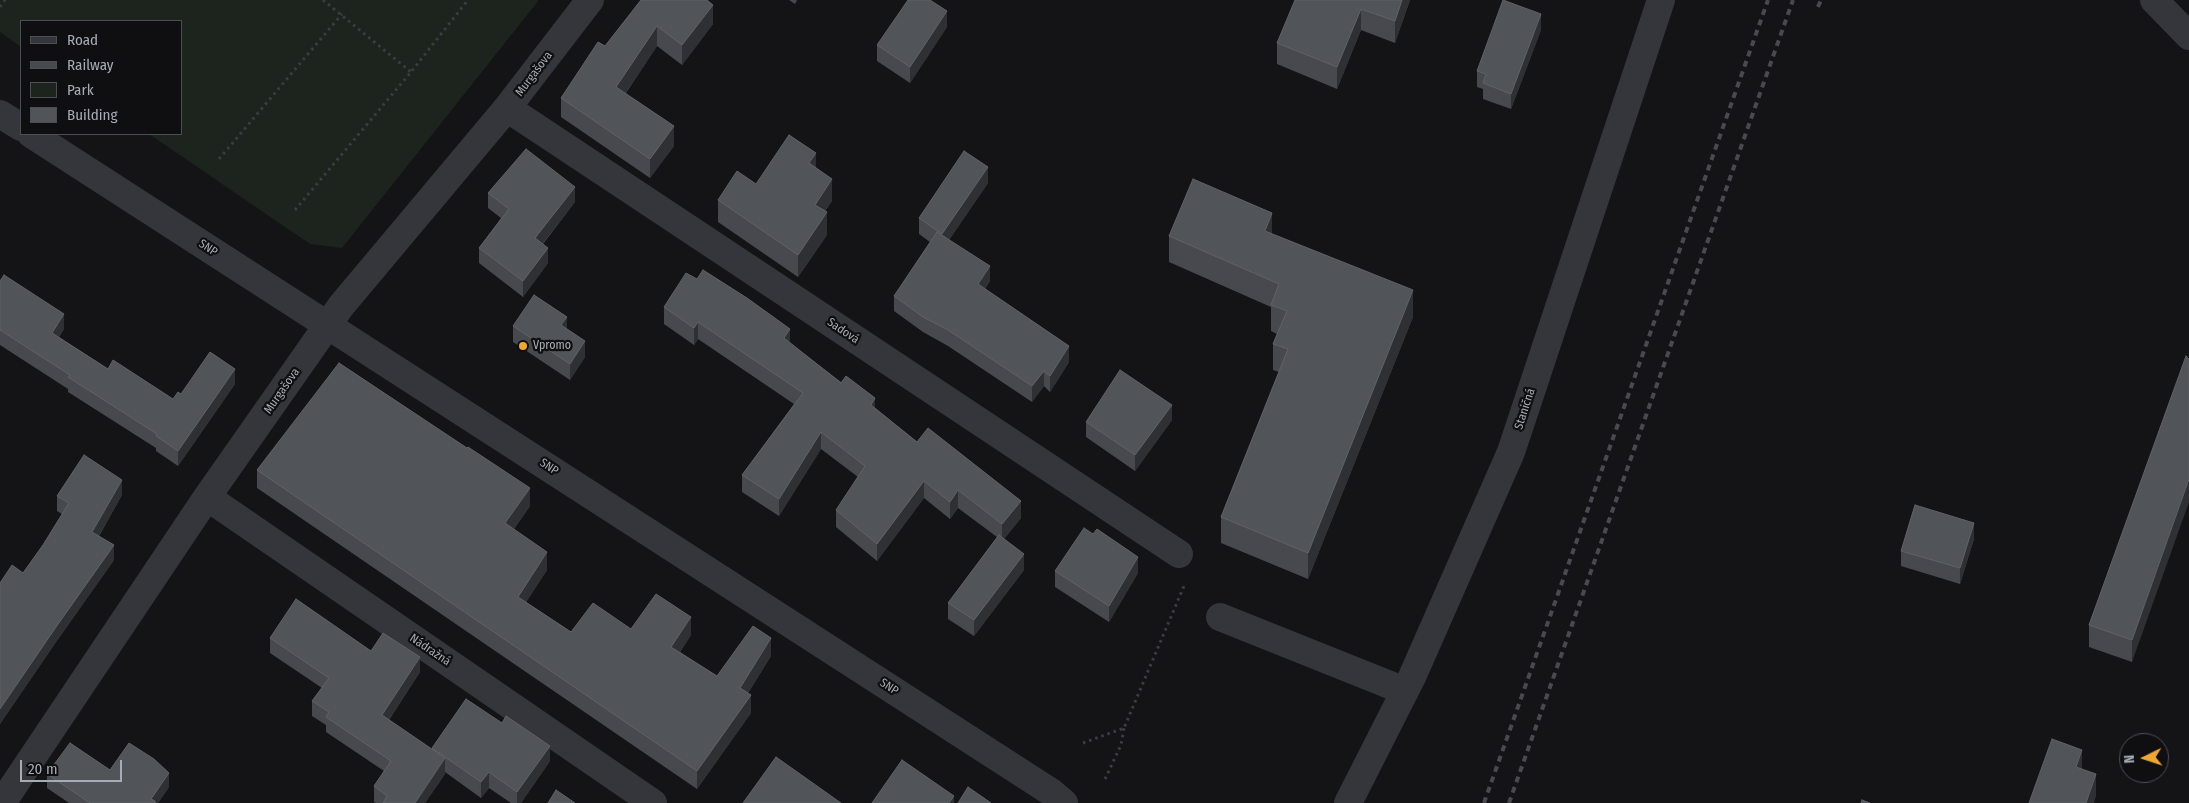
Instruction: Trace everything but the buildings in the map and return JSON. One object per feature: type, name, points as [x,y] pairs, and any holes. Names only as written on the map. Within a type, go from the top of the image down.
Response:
[{"type":"street","name":"Murgašova","points":[[2,803],[207,497],[341,306],[507,108],[590,0]]},
{"type":"street","name":"Staničná","points":[[1348,803],[1405,691],[1511,452],[1661,0]]},
{"type":"street","points":[[2154,0],[2189,36]]},
{"type":"street","name":"Sadová","points":[[507,108],[1180,554]]},
{"type":"street","points":[[0,114],[20,126]]},
{"type":"street","name":"SNP","points":[[33,135],[1043,786],[1064,803]]},
{"type":"street","name":"Nádražná","points":[[207,497],[653,803]]},
{"type":"street","points":[[1220,617],[1405,691]]},
{"type":"path","points":[[0,7],[6,0]]},
{"type":"path","points":[[323,0],[411,72]]},
{"type":"path","points":[[295,210],[411,72],[468,0]]},
{"type":"path","points":[[219,159],[342,14]]},
{"type":"path","points":[[1105,779],[1121,745],[1124,728],[1193,564],[1180,554]]},
{"type":"path","points":[[1084,743],[1124,728]]},
{"type":"green space","points":[[0,0],[539,0],[342,248],[310,244],[150,135],[182,135],[182,20],[20,20],[20,46],[0,32]]},
{"type":"railway","points":[[1484,803],[1768,0]]},
{"type":"railway","points":[[1509,803],[1793,0]]},
{"type":"railway","points":[[1818,7],[1821,0]]},
{"type":"place","name":"Vpromo","points":[[523,346]]}]
